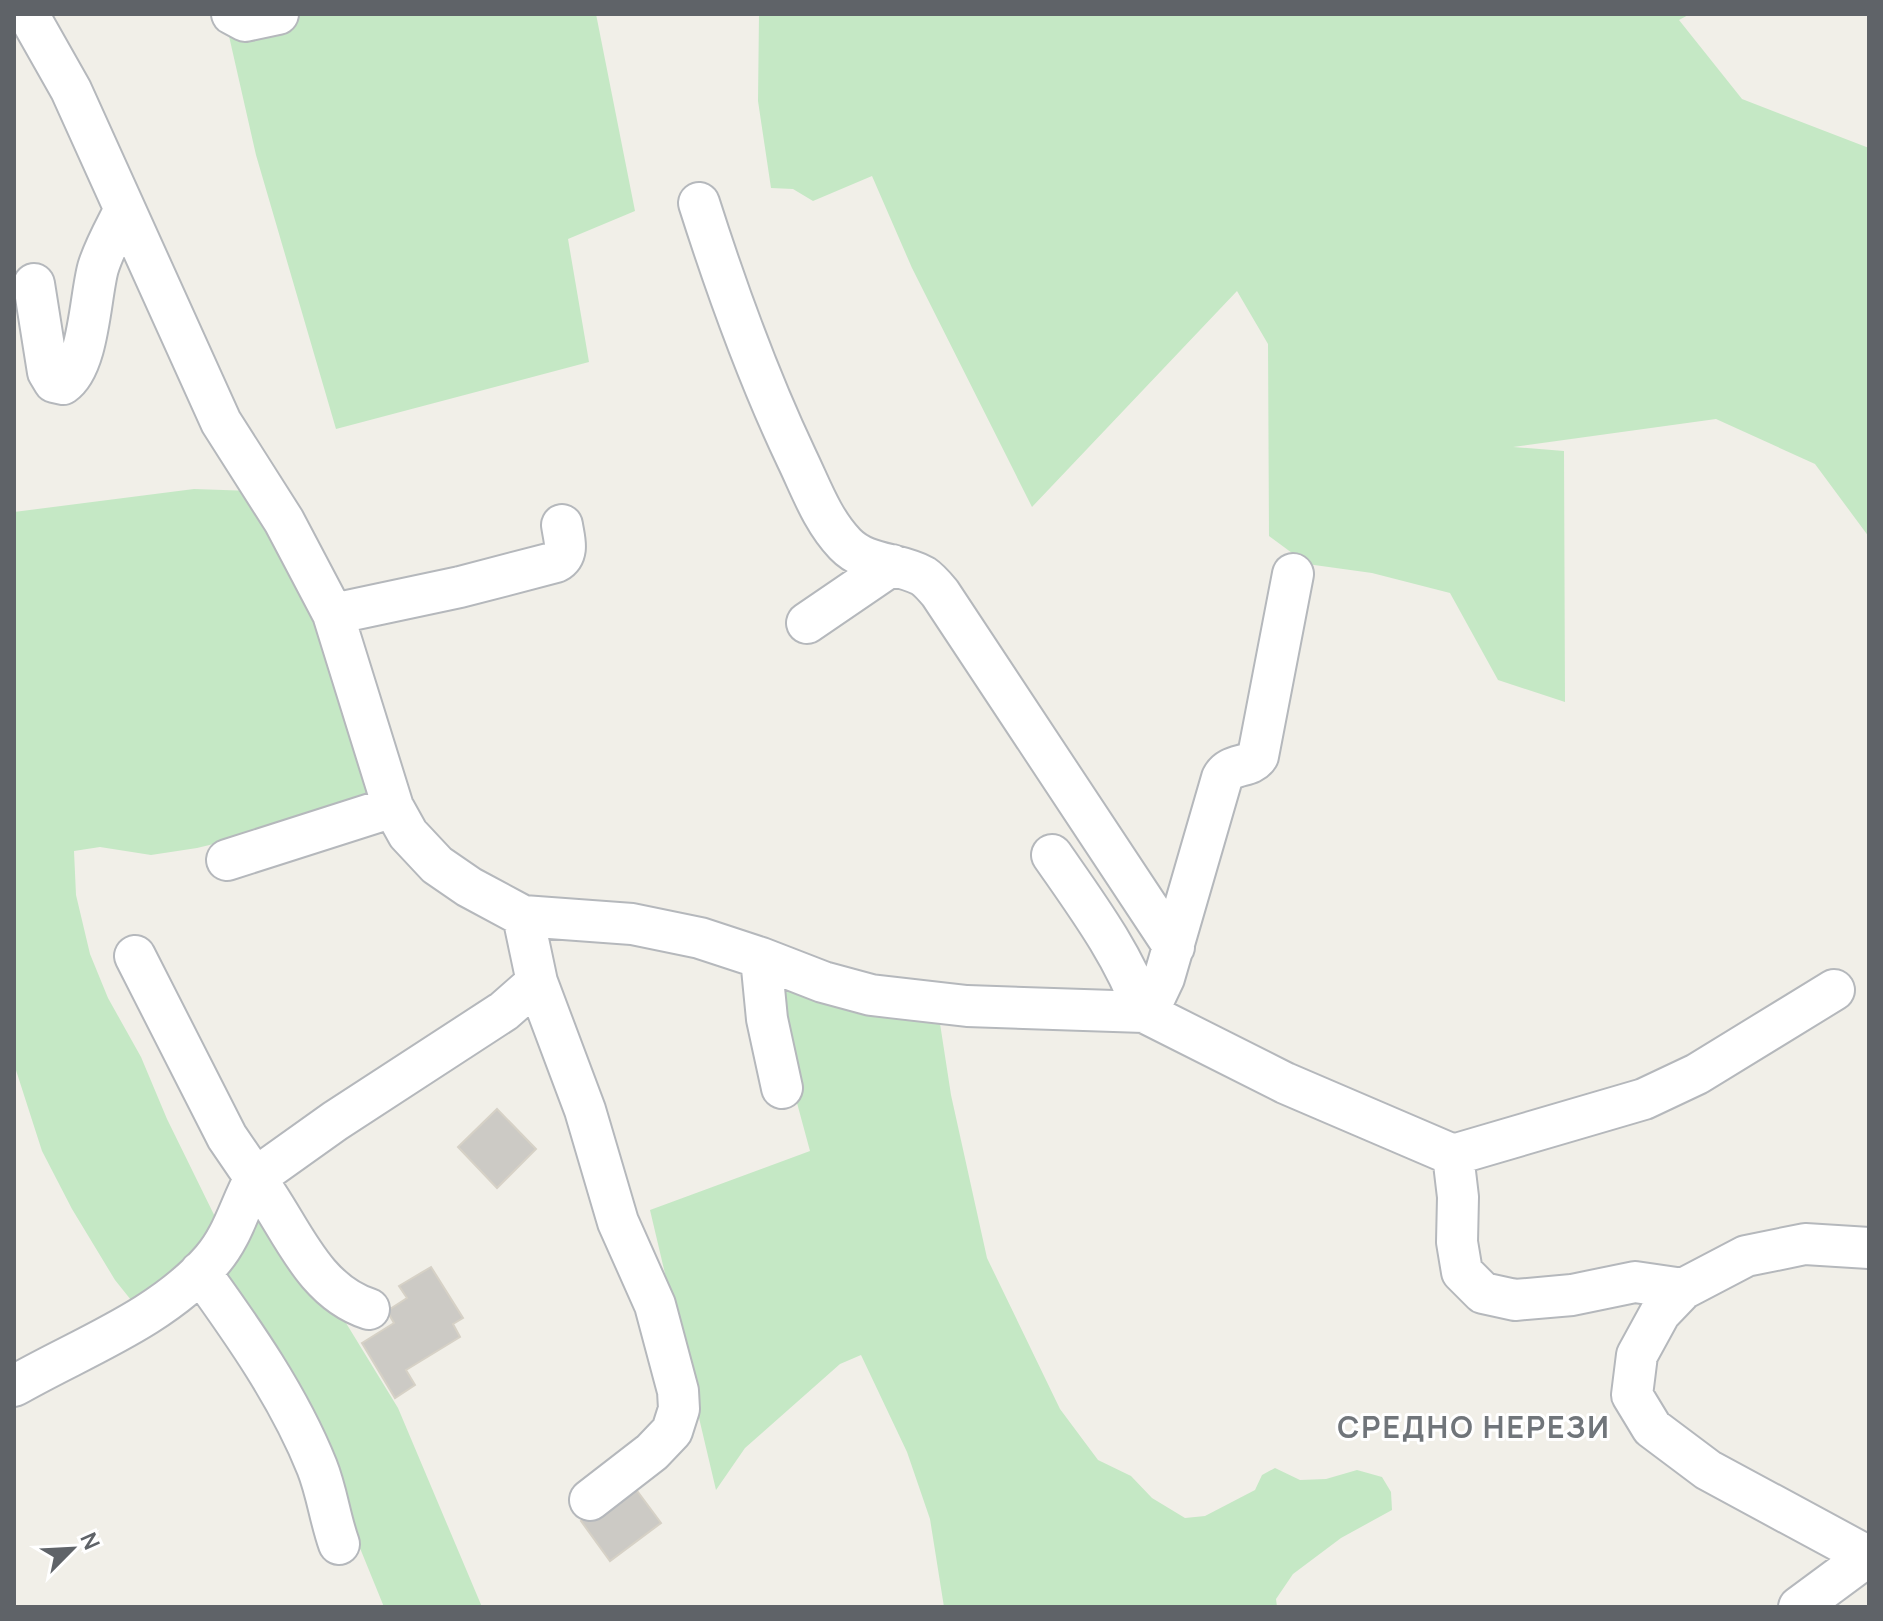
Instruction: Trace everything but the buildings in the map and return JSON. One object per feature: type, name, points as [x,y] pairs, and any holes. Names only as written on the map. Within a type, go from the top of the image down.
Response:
[{"type":"street","points":[[28,14],[71,90],[221,422],[284,521],[333,614],[393,807],[408,834],[437,865],[523,916],[632,924],[700,938],[845,989],[924,1003],[1144,1012],[1285,1083],[1453,1155],[1644,1099],[1697,1074],[1834,990]]},
{"type":"street","points":[[232,14],[245,21],[278,14]]},
{"type":"street","points":[[699,203],[741,329],[820,509],[845,544],[857,554],[926,578],[955,611],[1174,947]]},
{"type":"street","points":[[34,284],[48,372],[54,382],[63,384],[73,373],[84,343],[99,264],[124,211]]},
{"type":"street","points":[[333,614],[460,587],[556,562],[562,559],[565,552],[562,525]]},
{"type":"street","points":[[807,623],[892,565]]},
{"type":"street","points":[[1144,1012],[1164,978],[1222,778],[1231,768],[1256,760],[1261,749],[1293,574]]},
{"type":"street","points":[[227,860],[393,807]]},
{"type":"street","points":[[1052,855],[1115,951],[1136,989],[1144,1012]]},
{"type":"street","points":[[523,916],[537,982],[585,1110],[618,1222],[655,1305],[678,1391],[679,1409],[672,1431],[652,1452],[590,1500]]},
{"type":"street","points":[[135,956],[227,1137],[273,1203],[293,1240],[340,1294],[369,1309]]},
{"type":"street","points":[[761,958],[767,1019],[782,1088]]},
{"type":"street","points":[[14,1386],[164,1302],[213,1259],[233,1228],[255,1178],[335,1121],[504,1011],[537,982]]},
{"type":"street","points":[[1453,1155],[1458,1197],[1457,1242],[1462,1272],[1483,1293],[1515,1300],[1572,1295],[1635,1282],[1683,1289]]},
{"type":"street","points":[[1799,1607],[1868,1556],[1708,1470],[1652,1428],[1632,1395],[1637,1355],[1660,1313],[1683,1289],[1746,1256],[1805,1244],[1869,1248]]},
{"type":"street","points":[[200,1272],[244,1334],[308,1447],[324,1487],[339,1544]]},
{"type":"green space","points":[[224,14],[596,14],[635,211],[568,239],[589,362],[336,429],[256,155]]},
{"type":"green space","points":[[759,14],[1690,14],[1679,20],[1742,99],[1869,148],[1869,537],[1815,464],[1716,419],[1513,447],[1564,451],[1565,702],[1498,680],[1450,593],[1372,573],[1307,564],[1269,536],[1268,344],[1237,291],[1032,507],[912,268],[872,176],[813,201],[793,189],[771,188],[758,101]]},
{"type":"green space","points":[[194,489],[252,491],[303,581],[375,805],[197,848],[151,855],[100,847],[74,851],[76,895],[90,954],[108,998],[141,1057],[167,1119],[221,1229],[186,1272],[131,1300],[115,1280],[72,1209],[42,1151],[14,1064],[14,512]]},
{"type":"green space","points":[[773,976],[939,1017],[951,1095],[987,1258],[1060,1409],[1098,1460],[1131,1476],[1152,1498],[1185,1518],[1205,1516],[1255,1490],[1262,1475],[1275,1468],[1300,1480],[1326,1479],[1357,1470],[1382,1477],[1391,1492],[1392,1510],[1341,1538],[1293,1574],[1276,1599],[1277,1607],[944,1607],[930,1519],[907,1452],[861,1355],[840,1364],[745,1448],[716,1490],[650,1210],[810,1151],[787,1066]]},
{"type":"green space","points":[[257,1198],[335,1305],[398,1408],[482,1607],[384,1607],[353,1531],[223,1287],[225,1265]]},
{"type":"district","name":"СРЕДНО НЕРЕЗИ","points":[[1474,1428]]}]
